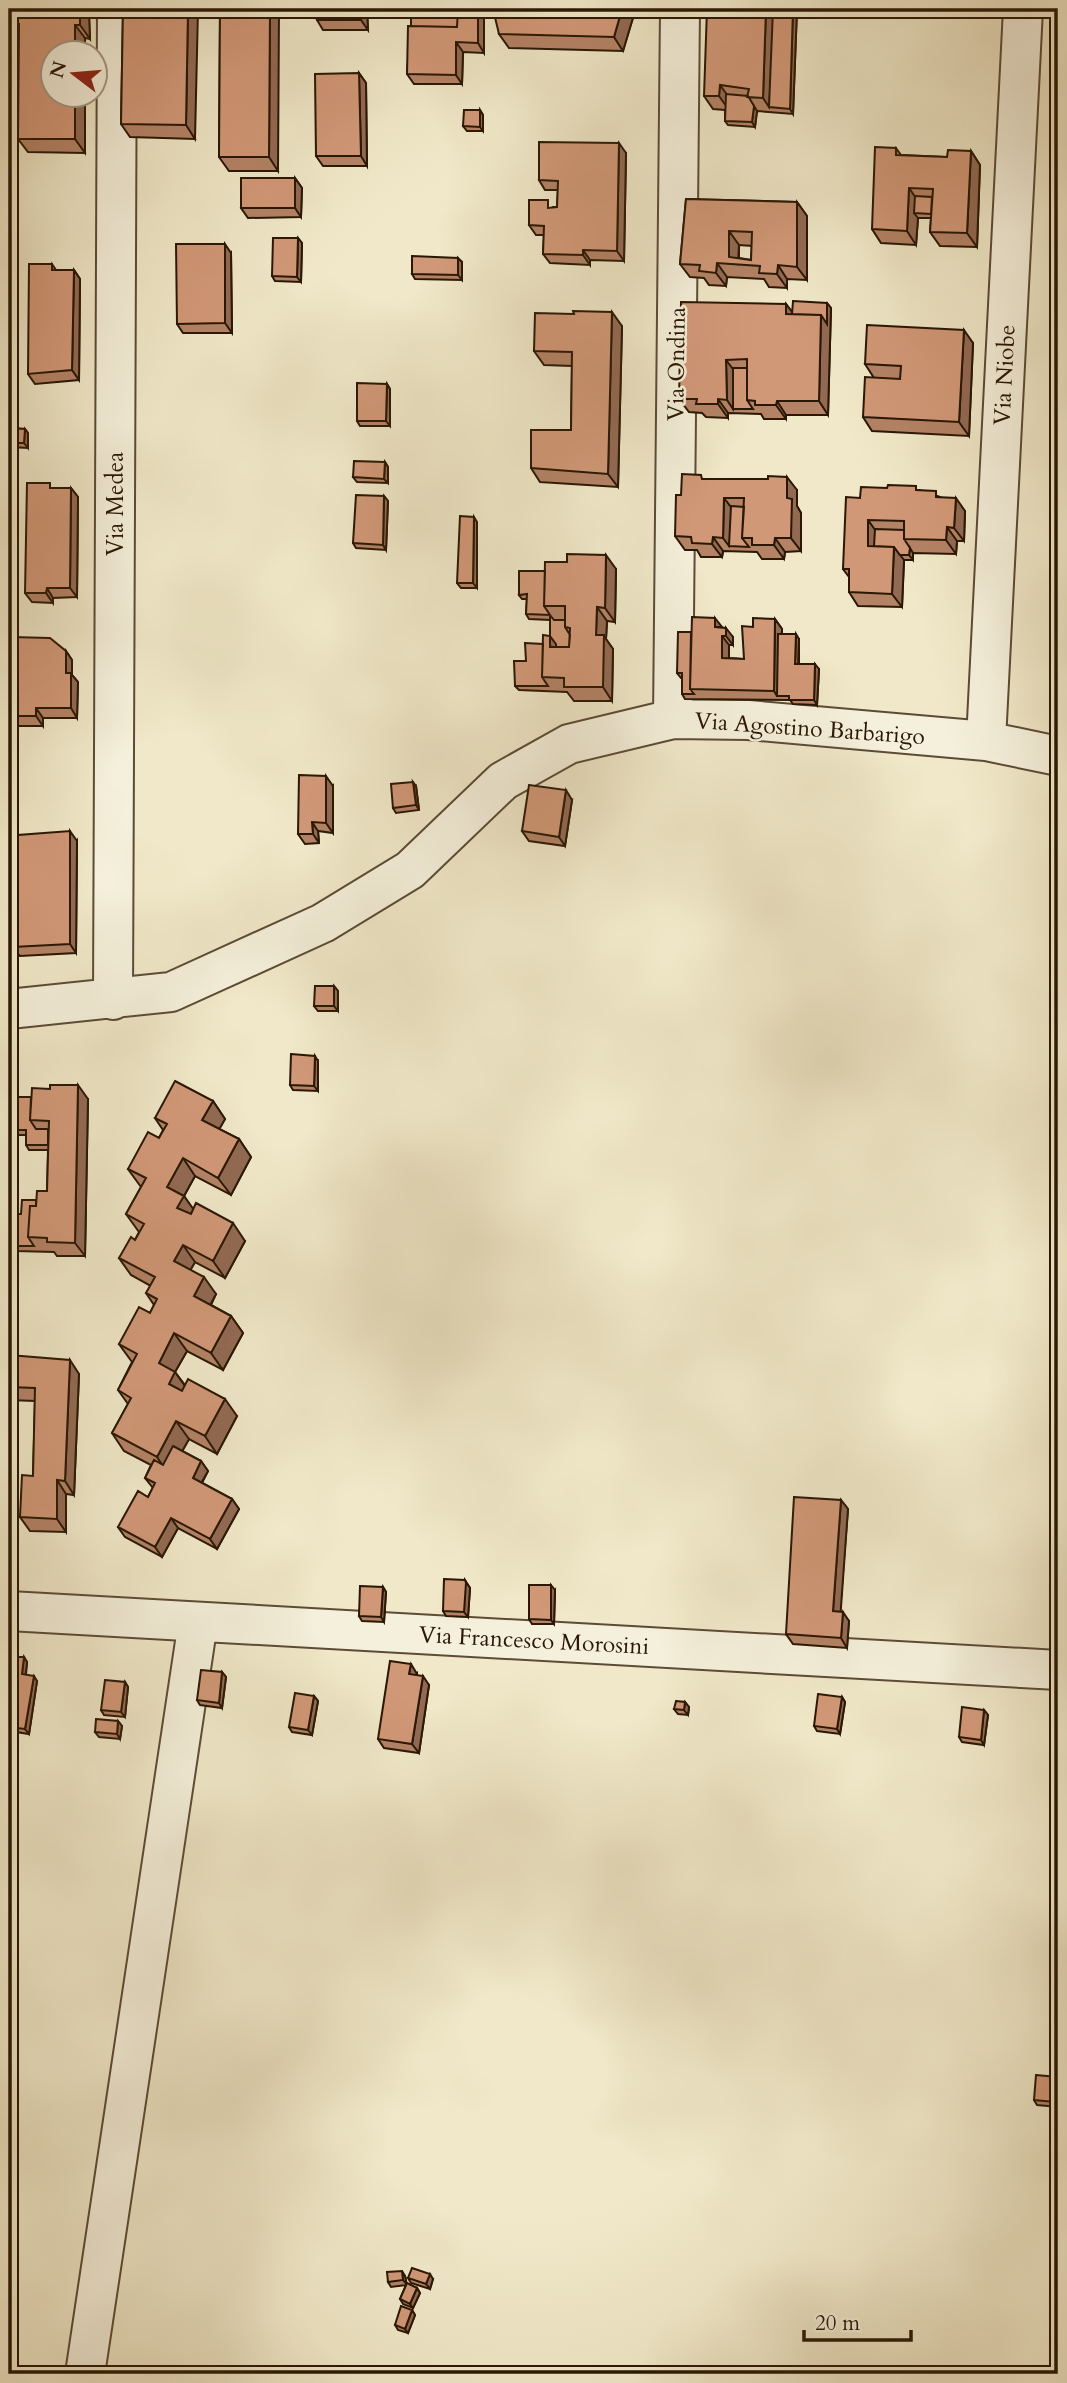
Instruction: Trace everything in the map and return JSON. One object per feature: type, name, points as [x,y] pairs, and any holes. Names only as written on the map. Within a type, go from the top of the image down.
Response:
[{"type":"street","name":"Via Medea","points":[[113,1000],[117,9]]},
{"type":"street","name":"Via Ondina","points":[[673,719],[680,9]]},
{"type":"street","name":"Via Niobe","points":[[986,741],[1023,9]]},
{"type":"street","name":"Via Agostino Barbarigo","points":[[9,1009],[171,992],[323,923],[410,870],[503,781],[569,744],[673,719],[748,720],[986,741],[1058,756]]},
{"type":"street","name":"Via Francesco Morosini","points":[[9,1611],[1058,1670]]},
{"type":"street","points":[[85,2374],[198,1622]]},
{"type":"building","points":[[14,9],[80,9],[80,25],[75,25],[75,38],[38,38],[38,108],[75,108],[75,139],[18,139],[19,24],[14,24]]},
{"type":"building","points":[[123,9],[188,9],[186,125],[121,124]]},
{"type":"building","points":[[220,9],[270,9],[269,157],[219,157]]},
{"type":"building","points":[[317,9],[361,9],[361,20],[317,20]]},
{"type":"building","points":[[411,9],[458,9],[457,27],[411,26]]},
{"type":"building","points":[[458,9],[478,9],[478,43],[456,42],[456,75],[407,74],[408,26],[457,27]]},
{"type":"building","points":[[493,9],[622,9],[614,37],[499,34]]},
{"type":"building","points":[[707,9],[766,9],[763,98],[747,97],[749,89],[720,85],[719,96],[704,96]]},
{"type":"building","points":[[773,9],[793,9],[790,109],[769,107]]},
{"type":"building","points":[[359,73],[361,156],[316,156],[315,74]]},
{"type":"building","points":[[726,94],[748,96],[754,106],[752,122],[725,121]]},
{"type":"building","points":[[464,110],[480,110],[480,127],[463,126]]},
{"type":"building","points":[[539,142],[619,143],[617,251],[583,250],[583,255],[543,254],[544,226],[529,225],[529,200],[548,200],[548,208],[557,207],[558,181],[539,180]]},
{"type":"building","points":[[875,147],[896,148],[896,155],[947,157],[948,150],[971,151],[967,233],[930,232],[933,189],[909,188],[907,231],[872,229]]},
{"type":"building","points":[[241,178],[295,178],[295,208],[241,208]]},
{"type":"building","points":[[915,196],[932,197],[931,214],[914,213]]},
{"type":"building","points":[[686,199],[797,202],[797,267],[778,265],[777,274],[759,273],[760,266],[717,263],[716,273],[699,271],[700,265],[680,264]],"holes":[[[729,231],[752,232],[751,260],[729,257]]]},
{"type":"building","points":[[273,238],[298,238],[297,277],[272,276]]},
{"type":"building","points":[[176,244],[225,244],[225,323],[177,324]]},
{"type":"building","points":[[412,256],[458,258],[458,275],[412,274]]},
{"type":"building","points":[[29,264],[52,264],[52,270],[74,270],[72,370],[28,374]]},
{"type":"building","points":[[793,301],[827,303],[827,324],[821,315],[792,314]]},
{"type":"building","points":[[681,302],[786,304],[786,314],[821,315],[819,401],[777,401],[776,405],[755,405],[755,401],[747,400],[747,359],[726,360],[727,400],[718,399],[718,404],[696,404],[697,399],[679,399]]},
{"type":"building","points":[[573,311],[612,312],[608,474],[531,468],[531,430],[571,430],[572,352],[534,351],[535,313],[574,314]]},
{"type":"building","points":[[867,325],[964,330],[959,422],[863,417],[865,377],[900,379],[901,366],[865,364]]},
{"type":"building","points":[[733,368],[747,368],[747,400],[753,409],[733,409]]},
{"type":"building","points":[[357,383],[387,384],[386,421],[357,421]]},
{"type":"building","points":[[9,428],[25,429],[24,443],[9,443]]},
{"type":"building","points":[[354,461],[385,462],[384,479],[353,477]]},
{"type":"building","points":[[682,474],[701,475],[702,479],[787,477],[787,498],[792,499],[791,538],[775,538],[774,545],[752,545],[752,538],[742,538],[744,498],[724,498],[723,538],[713,537],[712,544],[692,543],[691,537],[675,536],[676,495],[681,495]]},
{"type":"building","points":[[27,483],[50,483],[50,488],[71,488],[70,588],[47,588],[46,593],[25,593]]},
{"type":"building","points":[[888,485],[916,486],[916,490],[936,491],[936,497],[956,498],[954,528],[947,527],[946,540],[904,539],[904,521],[868,520],[868,546],[894,547],[892,594],[849,592],[849,569],[843,569],[846,497],[860,498],[861,487],[887,488]]},
{"type":"building","points":[[356,495],[384,496],[383,545],[353,543]]},
{"type":"building","points":[[731,506],[744,507],[742,538],[749,547],[729,546]]},
{"type":"building","points":[[460,516],[474,517],[473,583],[457,583]]},
{"type":"building","points":[[875,529],[904,530],[904,539],[910,548],[909,555],[900,555],[894,547],[874,546]]},
{"type":"building","points":[[567,554],[606,555],[605,608],[597,607],[596,635],[604,635],[603,687],[564,687],[564,678],[542,677],[543,635],[550,636],[550,647],[569,647],[570,628],[565,627],[565,606],[544,606],[545,562],[567,562]]},
{"type":"building","points":[[519,571],[545,571],[544,606],[550,615],[526,614],[527,594],[519,595]]},
{"type":"building","points":[[550,615],[554,620],[565,620],[565,627],[570,635],[569,647],[556,647],[550,636]]},
{"type":"building","points":[[692,617],[715,618],[715,627],[726,628],[726,636],[722,636],[722,658],[744,659],[742,626],[753,627],[753,618],[775,619],[774,691],[690,689]]},
{"type":"building","points":[[678,632],[691,632],[690,689],[694,694],[682,694],[682,673],[677,673]]},
{"type":"building","points":[[778,634],[796,634],[795,664],[815,664],[814,700],[789,700],[789,696],[777,696]]},
{"type":"building","points":[[11,637],[50,638],[66,651],[66,673],[71,673],[71,708],[36,708],[36,716],[12,716]]},
{"type":"building","points":[[525,643],[543,644],[542,677],[548,686],[515,686],[514,661],[526,661]]},
{"type":"building","points":[[299,775],[326,776],[326,823],[312,822],[313,834],[298,834]]},
{"type":"building","points":[[413,782],[416,805],[393,808],[391,784]]},
{"type":"building","points":[[529,785],[566,790],[559,837],[522,831]]},
{"type":"building","points":[[70,831],[70,944],[13,947],[18,835]]},
{"type":"building","points":[[315,986],[334,986],[334,1006],[314,1006]]},
{"type":"building","points":[[291,1054],[315,1056],[314,1086],[290,1085]]},
{"type":"building","points":[[175,1081],[213,1101],[202,1120],[239,1139],[218,1178],[183,1158],[167,1187],[184,1196],[177,1208],[191,1214],[196,1203],[233,1223],[213,1261],[183,1245],[174,1261],[204,1277],[194,1296],[231,1316],[211,1353],[174,1333],[159,1363],[175,1372],[169,1384],[182,1391],[188,1379],[225,1399],[205,1436],[176,1421],[157,1457],[112,1433],[131,1398],[118,1390],[137,1354],[119,1344],[139,1307],[150,1313],[157,1299],[146,1293],[155,1277],[119,1258],[131,1237],[135,1240],[144,1224],[126,1214],[146,1178],[128,1169],[148,1132],[159,1138],[167,1124],[155,1118]]},
{"type":"building","points":[[50,1085],[78,1085],[75,1243],[47,1242],[47,1238],[28,1237],[30,1206],[36,1206],[37,1191],[47,1191],[49,1121],[30,1120],[32,1088],[50,1089]]},
{"type":"building","points":[[16,1097],[31,1097],[30,1120],[36,1129],[48,1129],[48,1145],[26,1145],[26,1130],[15,1130]]},
{"type":"building","points":[[22,1200],[36,1200],[36,1206],[30,1206],[28,1237],[34,1246],[13,1246],[14,1214],[21,1214]]},
{"type":"building","points":[[9,1355],[70,1360],[65,1481],[57,1480],[57,1519],[20,1517],[22,1475],[33,1476],[35,1388],[9,1387]]},
{"type":"building","points":[[173,1446],[201,1461],[193,1478],[232,1499],[210,1539],[171,1518],[155,1547],[118,1527],[138,1491],[148,1497],[155,1483],[145,1478],[154,1460],[163,1465]]},
{"type":"building","points":[[794,1497],[841,1500],[833,1611],[843,1612],[841,1638],[786,1634]]},
{"type":"building","points":[[444,1579],[465,1580],[464,1612],[443,1611]]},
{"type":"building","points":[[529,1585],[551,1585],[551,1620],[529,1619]]},
{"type":"building","points":[[360,1586],[383,1587],[381,1617],[359,1616]]},
{"type":"building","points":[[15,1657],[24,1657],[22,1674],[34,1676],[25,1729],[9,1727]]},
{"type":"building","points":[[390,1661],[411,1664],[409,1674],[423,1676],[412,1744],[378,1739]]},
{"type":"building","points":[[201,1670],[222,1672],[219,1703],[197,1700]]},
{"type":"building","points":[[105,1680],[125,1682],[121,1712],[101,1710]]},
{"type":"building","points":[[295,1693],[314,1696],[308,1730],[289,1727]]},
{"type":"building","points":[[818,1694],[842,1697],[837,1729],[814,1726]]},
{"type":"building","points":[[676,1701],[685,1702],[684,1710],[674,1709]]},
{"type":"building","points":[[962,1707],[984,1710],[981,1740],[959,1737]]},
{"type":"building","points":[[96,1719],[118,1721],[117,1734],[95,1732]]},
{"type":"building","points":[[1036,2075],[1057,2077],[1055,2102],[1034,2100]]},
{"type":"building","points":[[412,2268],[430,2274],[426,2284],[408,2278]]},
{"type":"building","points":[[402,2271],[403,2280],[388,2282],[387,2272]]},
{"type":"building","points":[[407,2283],[417,2288],[410,2304],[400,2299]]},
{"type":"building","points":[[401,2306],[412,2310],[405,2329],[395,2325]]}]
